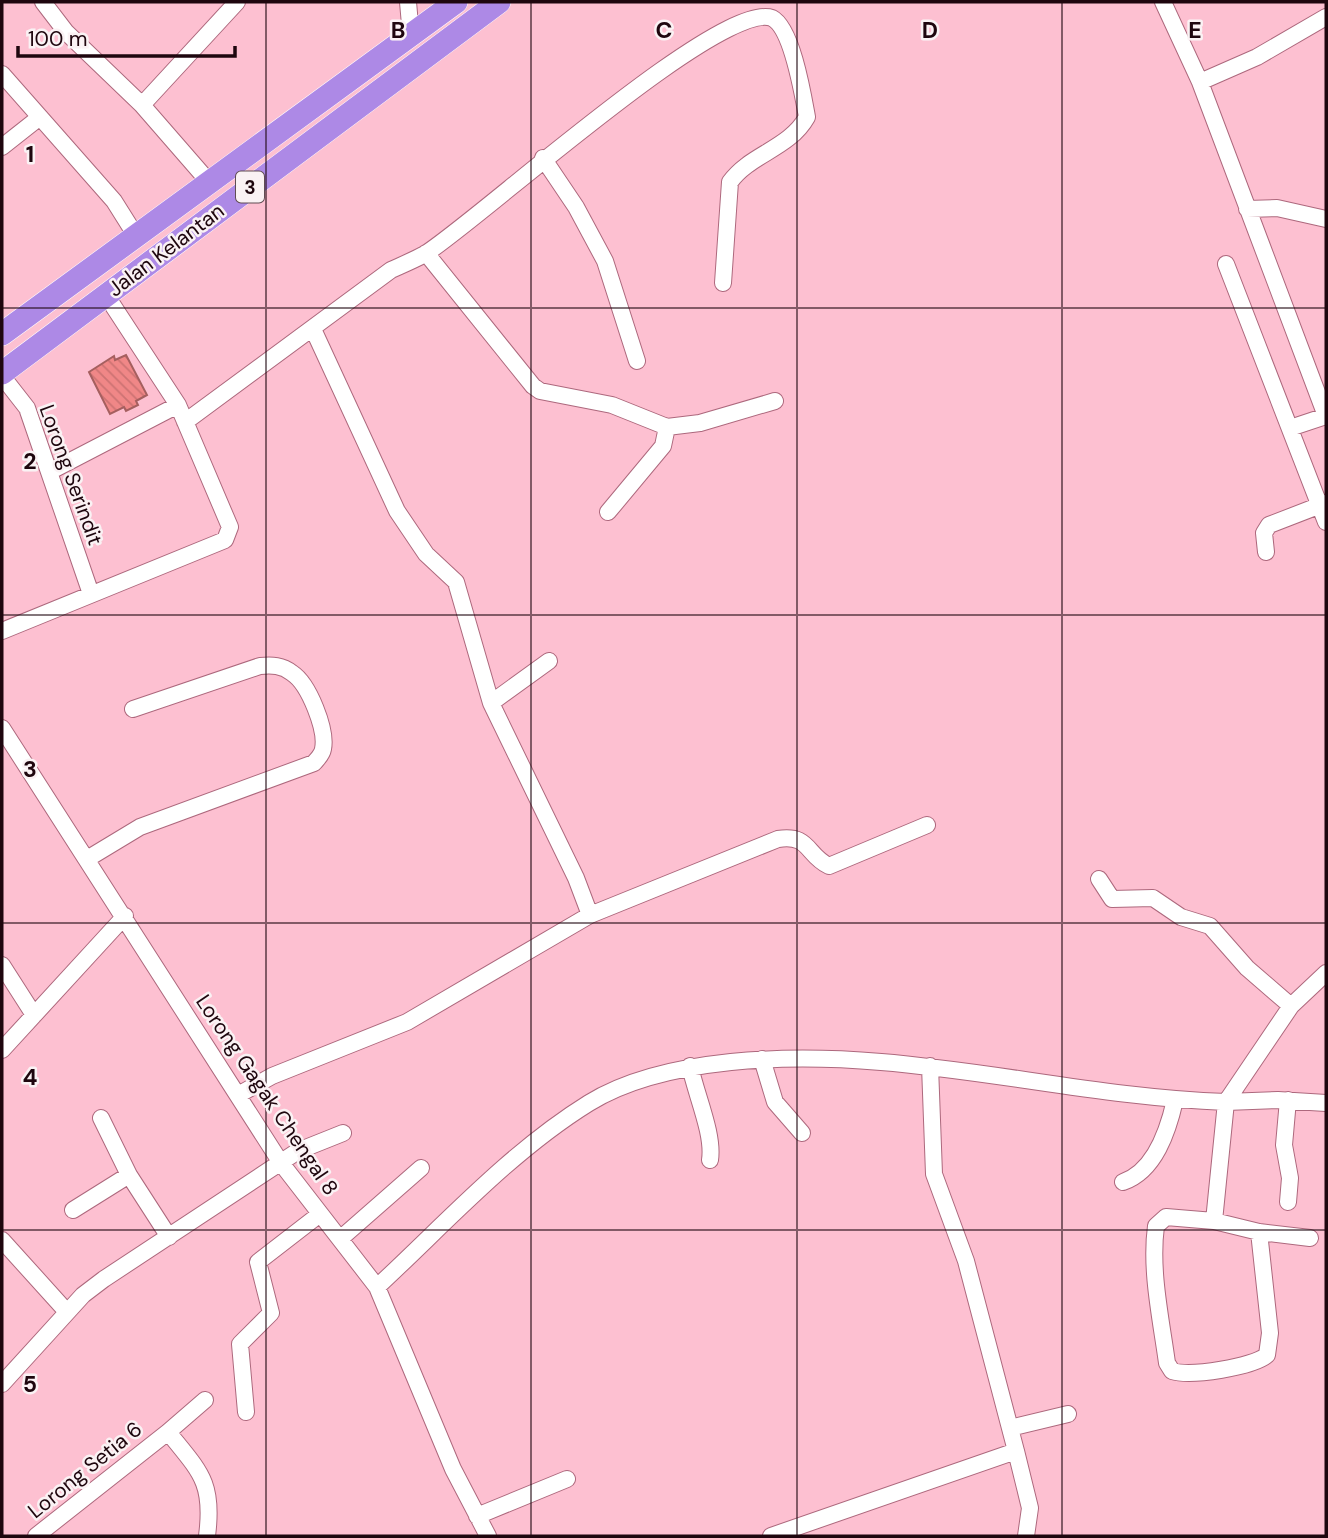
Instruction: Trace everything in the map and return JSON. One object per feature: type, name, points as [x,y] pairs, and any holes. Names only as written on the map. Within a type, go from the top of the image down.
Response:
[{"type":"highway","name":"Jalan Kelantan","points":[[2,334],[456,2]]},
{"type":"highway","name":"Jalan Kelantan","points":[[2,374],[499,2]]},
{"type":"street","points":[[41,2],[142,105],[209,182]]},
{"type":"street","points":[[142,105],[237,2]]},
{"type":"street","points":[[408,2],[411,36]]},
{"type":"street","points":[[1163,2],[1200,82],[1326,416],[1290,428]]},
{"type":"street","points":[[185,422],[391,270],[426,253],[593,117],[707,38],[751,16],[762,15],[775,19],[786,34],[807,117],[790,139],[736,173],[730,182],[723,283]]},
{"type":"street","points":[[1200,82],[1257,57],[1326,17]]},
{"type":"street","points":[[2,74],[114,201],[136,236]]},
{"type":"street","points":[[2,147],[40,117]]},
{"type":"street","points":[[543,158],[576,207],[605,261],[637,361]]},
{"type":"street","points":[[1247,209],[1277,208],[1326,219]]},
{"type":"street","points":[[426,253],[533,386],[540,391],[612,405],[667,427],[700,423],[775,401]]},
{"type":"street","points":[[1226,264],[1323,505],[1326,522]]},
{"type":"street","points":[[2,631],[225,540],[228,536],[230,527],[178,405],[106,295]]},
{"type":"street","points":[[313,329],[397,511],[426,554],[456,582],[491,703],[576,878],[590,915]]},
{"type":"street","name":"Lorong Serindit","points":[[2,374],[27,408],[91,594]]},
{"type":"street","points":[[49,472],[178,405]]},
{"type":"street","points":[[608,512],[663,446],[667,427]]},
{"type":"street","points":[[1266,552],[1264,533],[1269,525],[1323,505]]},
{"type":"street","points":[[491,703],[549,661]]},
{"type":"street","points":[[87,859],[140,827],[314,763],[323,753],[324,740],[310,693],[293,673],[277,665],[260,666],[133,709]]},
{"type":"street","name":"Lorong Gagak Chengal 8","points":[[2,728],[281,1163],[377,1287],[453,1469],[488,1536]]},
{"type":"street","points":[[238,1095],[272,1076],[407,1021],[590,915],[778,839],[792,837],[803,841],[821,862],[829,866],[927,825]]},
{"type":"street","points":[[1100,879],[1112,899],[1153,898],[1181,917],[1210,926],[1241,961],[1291,1006]]},
{"type":"street","points":[[2,1050],[125,916]]},
{"type":"street","points":[[2,966],[34,1015]]},
{"type":"street","points":[[1214,1221],[1226,1102],[1291,1006],[1326,973]]},
{"type":"street","points":[[377,1287],[519,1155],[589,1103],[621,1086],[690,1066],[819,1056],[930,1066],[1175,1100],[1288,1100],[1326,1103]]},
{"type":"street","points":[[762,1059],[775,1102],[802,1133]]},
{"type":"street","points":[[690,1066],[698,1103],[712,1141],[710,1160]]},
{"type":"street","points":[[930,1066],[934,1174],[965,1261],[1016,1451],[1030,1508],[1026,1536]]},
{"type":"street","points":[[1123,1182],[1134,1178],[1148,1164],[1166,1129],[1175,1100]]},
{"type":"street","points":[[1288,1100],[1284,1145],[1290,1178],[1288,1202]]},
{"type":"street","points":[[101,1118],[129,1175],[169,1237]]},
{"type":"street","points":[[2,1384],[67,1311],[104,1279],[306,1147],[343,1133]]},
{"type":"street","points":[[340,1239],[421,1168]]},
{"type":"street","points":[[73,1210],[129,1175]]},
{"type":"street","points":[[246,1412],[240,1344],[269,1317],[272,1309],[258,1262],[320,1214]]},
{"type":"street","points":[[1259,1232],[1270,1333],[1267,1355],[1256,1362],[1177,1373],[1167,1363],[1154,1241],[1156,1226],[1166,1217],[1214,1221],[1259,1232],[1310,1238]]},
{"type":"street","points":[[2,1240],[67,1311]]},
{"type":"street","points":[[168,1432],[205,1400]]},
{"type":"street","points":[[1010,1428],[1068,1414]]},
{"type":"street","name":"Lorong Setia 6","points":[[36,1536],[168,1432],[203,1477],[209,1495],[207,1536]]},
{"type":"street","points":[[771,1536],[1016,1451]]},
{"type":"street","points":[[477,1516],[567,1479]]},
{"type":"building","points":[[126,355],[147,395],[136,401],[138,405],[126,411],[124,407],[110,414],[89,372],[114,356],[115,360]]}]
